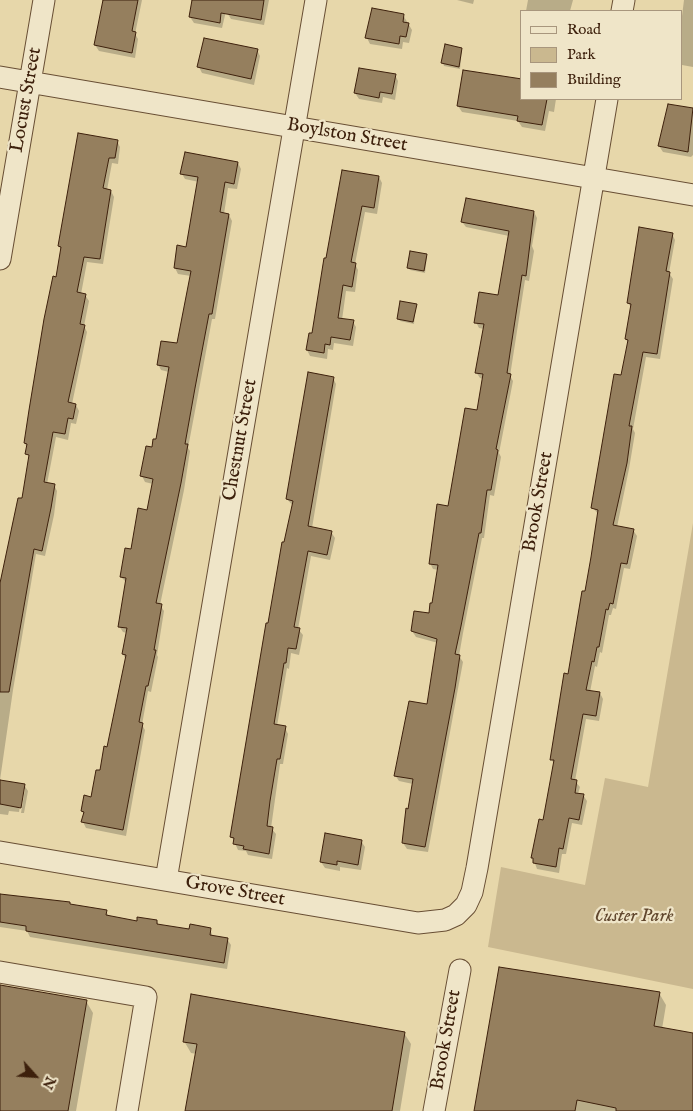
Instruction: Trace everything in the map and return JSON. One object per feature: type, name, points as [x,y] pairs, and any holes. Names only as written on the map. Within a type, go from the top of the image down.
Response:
[{"type":"street","name":"Locust Street","points":[[0,259],[44,0]]},
{"type":"street","name":"Chestnut Street","points":[[166,880],[316,0]]},
{"type":"street","name":"Boylston Street","points":[[0,78],[693,196]]},
{"type":"street","name":"Brook Street","points":[[466,904],[472,892],[479,858],[607,100]]},
{"type":"street","name":"Grove Street","points":[[0,852],[418,922],[444,920],[456,915],[466,904]]},
{"type":"street","name":"Brook Street","points":[[434,1111],[460,970]]},
{"type":"street","points":[[0,972],[146,997],[127,1111]]},
{"type":"green space","name":"Custer Park","points":[[693,523],[693,989],[488,947],[501,867],[585,885],[605,778],[648,787]]},
{"type":"building","points":[[103,0],[138,0],[132,31],[136,32],[132,53],[94,45]]},
{"type":"building","points":[[192,0],[264,0],[261,20],[221,13],[220,23],[189,17]]},
{"type":"building","points":[[372,8],[404,14],[403,22],[409,23],[406,37],[400,36],[399,44],[365,38]]},
{"type":"building","points":[[204,38],[258,49],[251,79],[197,67]]},
{"type":"building","points":[[445,44],[462,48],[459,67],[441,63]]},
{"type":"building","points":[[359,68],[396,74],[392,94],[380,92],[379,98],[354,93]]},
{"type":"building","points":[[463,70],[520,79],[520,100],[547,100],[542,125],[517,121],[518,116],[457,106]]},
{"type":"building","points":[[668,104],[693,108],[688,152],[658,146]]},
{"type":"building","points":[[78,133],[118,140],[115,158],[109,158],[103,188],[111,190],[100,259],[84,257],[77,292],[86,294],[80,324],[85,325],[68,402],[76,404],[73,419],[68,418],[65,434],[53,432],[44,482],[55,484],[51,508],[42,551],[34,549],[9,692],[0,692],[0,583],[18,498],[22,498],[29,455],[25,454],[27,444],[24,443],[29,410],[44,319],[53,276],[56,277],[61,247],[58,246]]},
{"type":"building","points":[[185,152],[238,162],[234,184],[225,182],[220,212],[229,214],[212,314],[209,314],[185,444],[188,444],[181,483],[156,603],[162,604],[154,650],[156,650],[139,722],[143,723],[123,830],[81,822],[84,812],[81,811],[84,795],[91,797],[96,770],[100,770],[104,746],[107,747],[126,655],[122,654],[127,628],[118,627],[126,578],[120,577],[125,548],[131,549],[138,508],[147,510],[153,479],[140,476],[146,446],[152,447],[153,439],[156,439],[169,367],[157,365],[161,341],[177,343],[191,271],[174,268],[177,245],[186,247],[198,177],[180,174]]},
{"type":"building","points":[[342,170],[379,176],[374,208],[362,206],[351,262],[356,263],[352,287],[343,285],[338,318],[354,320],[350,340],[331,337],[330,345],[325,344],[324,353],[306,350],[309,333],[312,333],[324,258],[326,258]]},
{"type":"building","points":[[466,198],[534,211],[526,276],[522,275],[510,353],[507,373],[511,374],[496,449],[498,450],[491,490],[487,490],[481,533],[479,533],[455,654],[460,655],[455,688],[425,847],[402,843],[406,808],[408,809],[413,779],[394,776],[409,701],[427,704],[437,639],[411,631],[414,611],[429,613],[430,603],[432,603],[438,565],[429,564],[437,504],[448,506],[465,408],[477,410],[483,374],[475,373],[484,324],[474,323],[479,292],[498,295],[509,231],[461,222]]},
{"type":"building","points":[[639,227],[673,233],[666,271],[670,272],[657,354],[643,352],[629,426],[632,426],[627,463],[613,525],[634,529],[627,564],[621,563],[613,604],[610,603],[608,610],[606,609],[599,647],[597,647],[594,662],[592,661],[586,690],[600,692],[596,716],[583,714],[571,779],[577,780],[575,793],[584,794],[579,820],[569,818],[563,849],[559,848],[556,867],[533,863],[533,858],[531,858],[539,819],[543,820],[554,760],[550,760],[564,673],[568,674],[582,591],[585,591],[591,557],[598,510],[591,508],[614,374],[621,375],[628,340],[625,339],[631,304],[627,303]]},
{"type":"building","points":[[410,251],[427,254],[424,271],[407,268]]},
{"type":"building","points":[[400,301],[417,304],[413,322],[397,319]]},
{"type":"building","points":[[308,372],[334,377],[308,526],[332,531],[327,555],[308,551],[294,627],[300,628],[296,649],[288,648],[286,663],[284,663],[274,724],[286,726],[280,759],[277,759],[270,801],[267,826],[273,827],[269,854],[243,849],[244,846],[233,844],[234,838],[230,837],[266,623],[268,623],[282,542],[284,542],[293,501],[286,499]]},
{"type":"building","points":[[0,780],[25,784],[21,808],[0,804]]},
{"type":"building","points":[[325,833],[362,840],[358,865],[337,861],[337,865],[320,862]]},
{"type":"building","points":[[0,894],[70,902],[70,904],[107,910],[106,915],[137,921],[137,917],[157,920],[157,924],[189,929],[190,924],[211,928],[210,935],[228,938],[224,963],[26,931],[26,926],[0,922]]},
{"type":"building","points":[[499,967],[660,992],[654,1026],[693,1033],[693,1111],[616,1111],[616,1108],[577,1100],[575,1111],[474,1111]]},
{"type":"building","points":[[0,985],[87,1000],[68,1111],[0,1111]]},
{"type":"building","points":[[191,994],[405,1032],[392,1111],[185,1111],[197,1044],[183,1042]]}]
